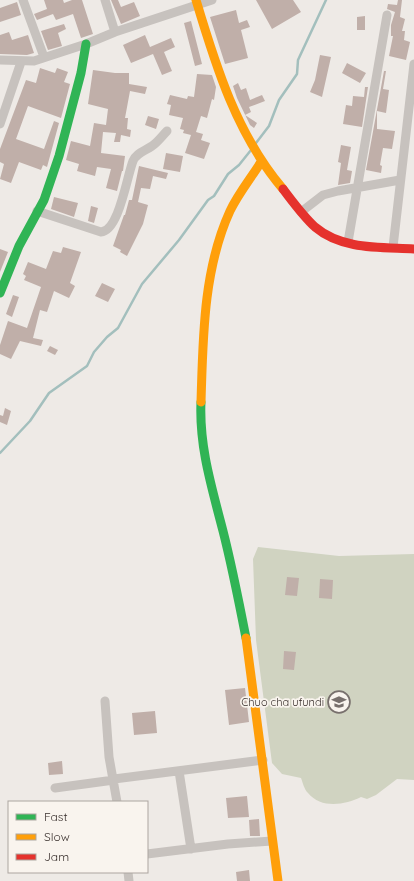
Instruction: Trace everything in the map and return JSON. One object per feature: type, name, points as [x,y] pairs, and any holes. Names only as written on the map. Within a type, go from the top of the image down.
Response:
[{"type":"street","points":[[23,0],[44,57]]},
{"type":"street","points":[[105,0],[115,32]]},
{"type":"street","points":[[0,60],[21,62],[34,61],[86,44],[115,32],[197,3],[212,0]]},
{"type":"street","points":[[197,3],[231,103],[250,142],[262,162],[301,212],[314,226],[325,234],[336,239],[348,242],[414,249]]},
{"type":"street","points":[[348,242],[387,15]]},
{"type":"street","points":[[0,293],[19,246],[44,200],[59,156],[81,73],[86,44]]},
{"type":"street","points":[[0,124],[21,62]]},
{"type":"street","points":[[394,247],[400,180],[414,64]]},
{"type":"street","points":[[37,211],[101,232],[108,230],[112,226],[118,211],[134,158],[152,146],[167,131]]},
{"type":"street","points":[[262,162],[230,210],[212,260],[203,349],[200,421],[204,457],[235,579],[249,651],[278,881]]},
{"type":"street","points":[[301,212],[323,195],[400,180]]},
{"type":"street","points":[[105,701],[104,705],[109,757],[117,801]]},
{"type":"street","points":[[55,788],[179,770],[263,760]]},
{"type":"street","points":[[179,770],[191,849]]},
{"type":"street","points":[[148,854],[272,841]]},
{"type":"green space","name":"Chuo cha ufundi","points":[[258,547],[339,556],[414,554],[414,780],[397,779],[376,795],[367,799],[361,797],[348,802],[333,804],[320,802],[313,798],[305,788],[301,778],[282,774],[272,763],[256,640],[253,559]]},
{"type":"building","points":[[44,0],[63,0],[64,3],[72,0],[82,0],[93,34],[81,38],[73,14],[56,20],[53,14],[37,20],[34,14],[47,9]]},
{"type":"building","points":[[111,0],[118,0],[121,7],[134,2],[140,16],[121,24]]},
{"type":"building","points":[[256,0],[293,0],[301,12],[272,29]]},
{"type":"building","points":[[398,0],[402,0],[400,17],[405,19],[402,31],[405,31],[404,40],[410,42],[406,60],[389,56],[393,36],[391,36],[391,25],[395,12],[387,9],[388,4],[397,5]]},
{"type":"building","points":[[17,2],[21,15],[0,22],[0,8]]},
{"type":"building","points":[[236,10],[239,23],[247,20],[250,27],[241,30],[248,58],[225,64],[210,17]]},
{"type":"building","points":[[365,16],[365,30],[357,30],[357,17]]},
{"type":"building","points":[[191,21],[202,64],[195,66],[184,23]]},
{"type":"building","points":[[64,24],[66,29],[58,33],[62,46],[48,50],[41,31]]},
{"type":"building","points":[[9,32],[12,40],[28,35],[34,53],[27,55],[0,54],[0,35]]},
{"type":"building","points":[[145,35],[150,47],[171,38],[175,47],[164,52],[172,71],[162,75],[153,54],[131,63],[123,45]]},
{"type":"building","points":[[320,55],[331,57],[322,97],[310,92],[315,80]]},
{"type":"building","points":[[347,63],[366,73],[360,83],[342,73]]},
{"type":"building","points":[[40,68],[55,73],[57,68],[68,72],[64,82],[70,84],[61,118],[28,106],[16,139],[44,149],[54,121],[59,123],[47,167],[43,165],[41,170],[19,162],[11,183],[0,179],[4,164],[0,162],[0,149],[26,80],[36,83]]},
{"type":"building","points":[[93,70],[129,73],[129,84],[147,87],[145,94],[130,91],[125,118],[128,118],[127,129],[131,130],[130,137],[121,135],[120,142],[114,142],[116,133],[103,132],[101,153],[125,156],[123,171],[117,191],[106,188],[111,169],[97,167],[95,176],[77,171],[79,164],[66,160],[71,141],[90,146],[94,123],[106,125],[108,109],[88,104]]},
{"type":"building","points":[[384,71],[386,71],[383,89],[389,90],[386,113],[377,111],[377,129],[395,131],[392,149],[383,148],[380,165],[382,166],[381,173],[366,170]]},
{"type":"building","points":[[197,74],[212,75],[216,87],[214,100],[212,99],[207,118],[201,116],[196,132],[203,134],[201,140],[210,143],[204,159],[185,153],[191,135],[183,133],[184,130],[180,129],[183,118],[169,115],[171,105],[167,104],[170,95],[187,99],[188,96],[194,97]]},
{"type":"building","points":[[238,83],[241,90],[246,88],[250,100],[262,95],[265,101],[249,107],[251,112],[245,115],[233,86]]},
{"type":"building","points":[[365,87],[368,87],[362,127],[343,124],[346,105],[352,106],[353,96],[364,97]]},
{"type":"building","points":[[245,115],[257,123],[254,128],[250,125]]},
{"type":"building","points":[[148,116],[159,119],[156,129],[145,125]]},
{"type":"building","points":[[341,145],[351,147],[347,170],[352,171],[350,183],[338,185],[341,163],[338,162]]},
{"type":"building","points":[[166,153],[183,156],[180,172],[163,169]]},
{"type":"building","points":[[139,166],[168,173],[166,179],[153,176],[150,189],[141,188],[138,202],[148,205],[143,224],[127,256],[120,252],[121,250],[113,246],[129,200],[132,200]]},
{"type":"building","points":[[54,197],[78,203],[74,217],[51,209]]},
{"type":"building","points":[[91,206],[98,208],[94,223],[88,221]]},
{"type":"building","points":[[63,247],[81,252],[70,283],[75,286],[69,298],[54,291],[47,312],[40,310],[33,338],[43,340],[41,346],[20,341],[11,359],[0,354],[0,345],[8,321],[27,328],[41,287],[24,280],[26,276],[23,274],[28,262],[46,269],[53,251],[61,253]]},
{"type":"building","points":[[0,249],[8,252],[0,272]]},
{"type":"building","points":[[102,283],[115,289],[108,302],[95,296]]},
{"type":"building","points":[[13,295],[19,297],[12,317],[6,314]]},
{"type":"building","points":[[50,346],[58,350],[55,355],[47,351]]},
{"type":"building","points":[[5,408],[11,411],[7,425],[0,422],[0,415],[3,416]]},
{"type":"building","points":[[287,577],[299,578],[297,596],[285,595]]},
{"type":"building","points":[[320,579],[333,580],[332,599],[319,598]]},
{"type":"building","points":[[284,651],[296,652],[294,670],[283,669]]},
{"type":"building","points":[[245,688],[249,722],[229,725],[225,690]]},
{"type":"building","points":[[155,711],[157,733],[134,735],[132,713]]},
{"type":"building","points":[[62,761],[63,774],[49,775],[48,763]]},
{"type":"building","points":[[247,796],[249,817],[228,818],[226,798]]},
{"type":"building","points":[[259,819],[260,836],[250,836],[249,820]]},
{"type":"building","points":[[249,870],[250,881],[237,881],[236,872]]},
{"type":"waterway","points":[[256,143],[269,126],[279,100],[297,74],[298,60],[326,0]]},
{"type":"waterway","points":[[0,453],[30,421],[49,393],[87,366],[94,352],[107,337],[118,328],[142,284],[179,240],[208,200],[214,196],[228,174],[239,165],[251,150]]},
{"type":"traffic: fast","points":[[0,293],[19,246],[44,200],[59,156],[81,73],[86,44]]},
{"type":"traffic: fast","points":[[201,402],[202,435],[207,467],[229,557],[246,638]]},
{"type":"traffic: slow","points":[[196,0],[220,75],[241,123],[253,146],[283,189]]},
{"type":"traffic: slow","points":[[201,402],[206,305],[214,257],[230,211],[261,162]]},
{"type":"traffic: slow","points":[[246,638],[278,881]]},
{"type":"traffic: jam","points":[[283,189],[302,214],[315,227],[337,240],[362,246],[414,249]]},
{"type":"place","name":"Chuo cha ufundi","points":[[339,702]]}]
